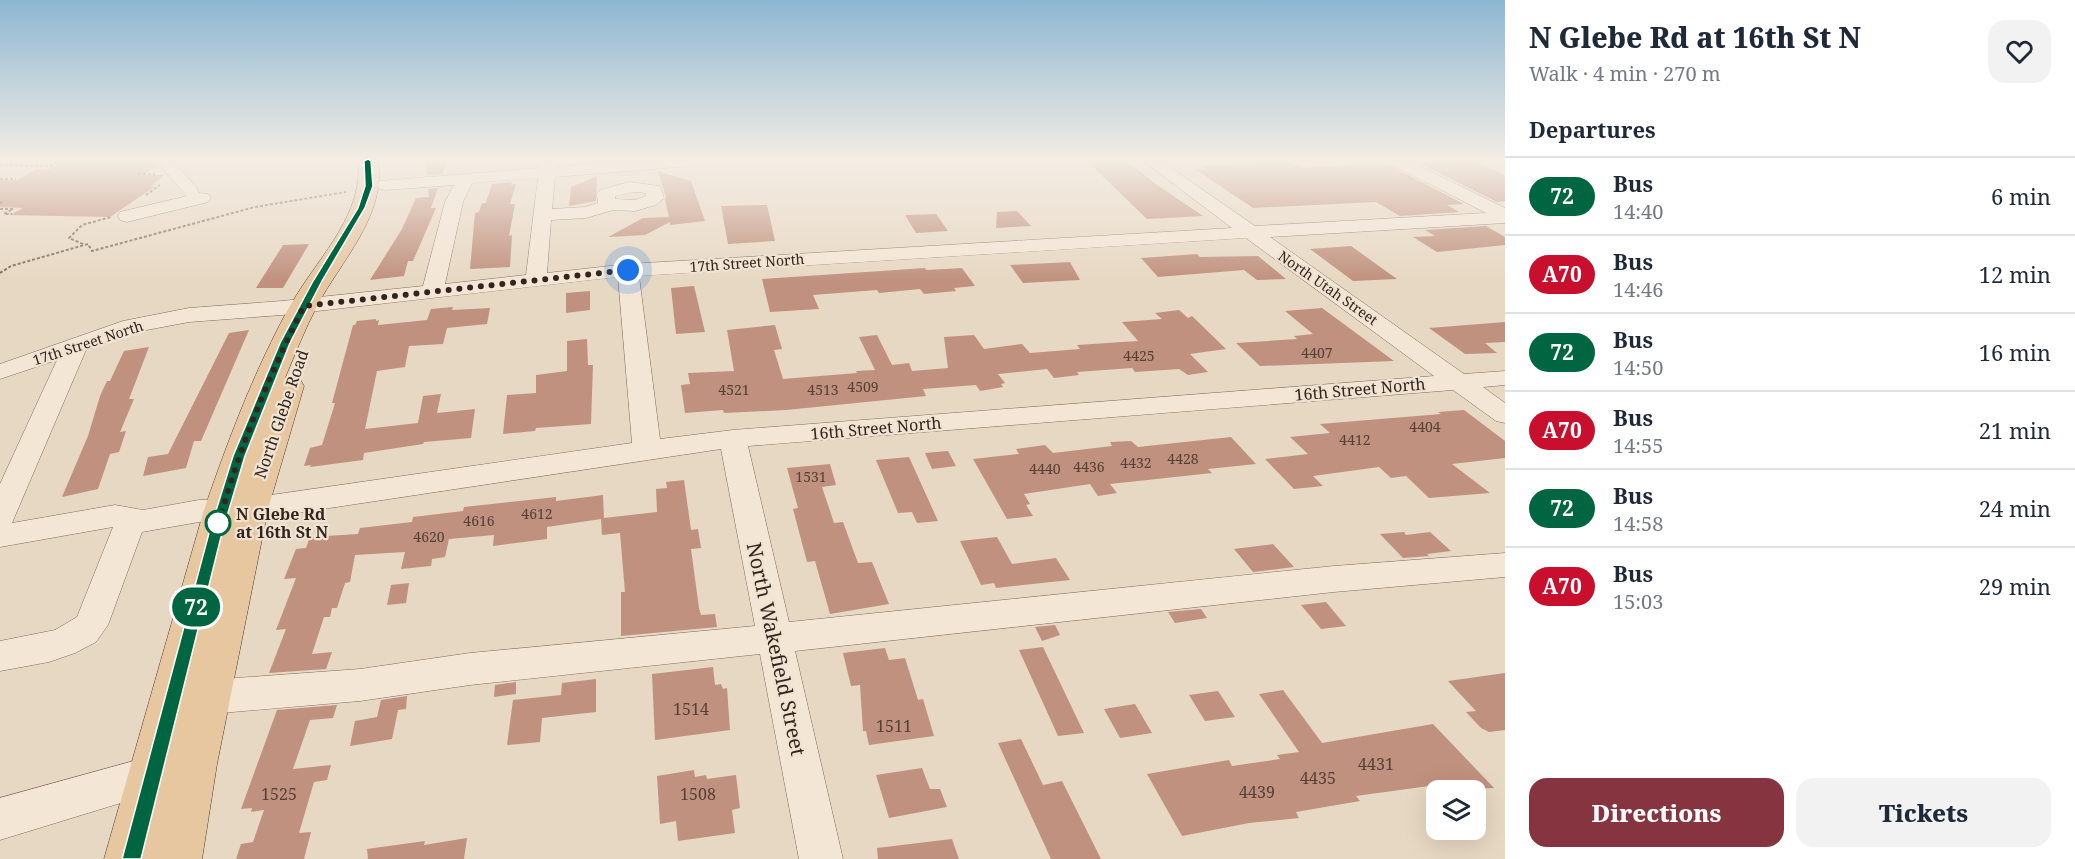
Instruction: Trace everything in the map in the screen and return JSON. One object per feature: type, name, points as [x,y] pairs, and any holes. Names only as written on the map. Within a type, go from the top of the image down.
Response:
[{"type":"main road","name":"North Glebe Road","points":[[175,859],[172,770],[236,510],[260,399],[314,305],[364,201]]},
{"type":"main road","name":"North Glebe Road","points":[[131,859],[209,697],[236,510]]},
{"type":"street","points":[[128,216],[177,201]]},
{"type":"street","points":[[432,292],[454,201]]},
{"type":"street","points":[[536,280],[544,201]]},
{"type":"street","name":"North Utah Street","points":[[1206,201],[1505,415]]},
{"type":"street","points":[[1476,201],[1505,216]]},
{"type":"street","points":[[542,215],[585,212],[613,204]]},
{"type":"street","name":"17th Street North","points":[[0,372],[131,326],[189,315],[314,305],[628,270],[1505,216]]},
{"type":"street","points":[[628,270],[647,450]]},
{"type":"street","points":[[0,656],[84,635],[91,625],[132,517],[1,521],[76,345]]},
{"type":"street","name":"16th Street North","points":[[130,524],[199,511],[236,510],[733,439],[1505,378]]},
{"type":"street","name":"North Wakefield Street","points":[[733,439],[773,639],[821,859]]},
{"type":"street","points":[[209,697],[360,685],[470,669],[1334,579],[1505,565]]},
{"type":"street","points":[[0,819],[172,770]]},
{"type":"path","points":[[0,273],[11,266],[88,244],[92,251],[255,207],[292,201]]},
{"type":"path","points":[[0,208],[13,209],[4,214],[12,214]]},
{"type":"building","points":[[0,201],[133,201],[110,217],[10,215],[23,208],[0,207]]},
{"type":"building","points":[[415,201],[433,201],[431,208],[436,208],[413,261],[408,261],[404,276],[370,280],[402,229]]},
{"type":"building","points":[[487,201],[511,201],[510,204],[515,204],[509,236],[512,235],[510,267],[470,269],[475,213],[479,212],[482,203]]},
{"type":"building","points":[[570,201],[596,201],[569,206]]},
{"type":"building","points":[[665,201],[698,201],[705,221],[670,225],[670,222],[645,235],[608,237],[643,218],[669,217]]},
{"type":"building","points":[[1128,201],[1181,201],[1203,216],[1147,219]]},
{"type":"building","points":[[1243,201],[1458,201],[1464,204],[1447,205],[1459,212],[1400,216],[1376,202],[1253,208]]},
{"type":"building","points":[[767,205],[775,241],[728,244],[721,206]]},
{"type":"building","points":[[1017,211],[1031,226],[996,228],[997,212]]},
{"type":"building","points":[[936,214],[948,231],[916,233],[905,215]]},
{"type":"building","points":[[1486,226],[1505,237],[1505,245],[1437,252],[1413,237],[1435,236],[1425,230]]},
{"type":"building","points":[[309,244],[283,288],[256,288],[283,245]]},
{"type":"building","points":[[1351,246],[1397,279],[1353,281],[1310,249]]},
{"type":"building","points":[[1197,254],[1200,257],[1258,256],[1286,279],[1257,280],[1244,270],[1158,277],[1141,258]]},
{"type":"building","points":[[1070,262],[1080,280],[1023,283],[1010,265]]},
{"type":"building","points":[[925,268],[926,270],[962,268],[975,286],[954,288],[956,291],[924,294],[920,289],[813,295],[819,309],[770,312],[762,279]]},
{"type":"building","points":[[694,286],[705,332],[676,334],[671,288]]},
{"type":"building","points":[[590,291],[590,310],[566,313],[566,293]]},
{"type":"building","points":[[453,307],[452,310],[490,308],[487,324],[447,328],[443,344],[409,346],[405,367],[377,371],[365,429],[418,423],[423,396],[441,394],[437,413],[475,409],[471,438],[424,442],[364,453],[363,460],[304,466],[310,448],[322,445],[335,403],[332,403],[353,325],[357,321],[376,319],[376,321],[379,320],[378,325],[427,320],[431,309]]},
{"type":"building","points":[[1322,308],[1394,361],[1260,366],[1236,343],[1297,339],[1294,336],[1313,334],[1285,311]]},
{"type":"building","points":[[1179,310],[1188,318],[1192,316],[1226,349],[1190,354],[1208,372],[1188,375],[1179,369],[1135,372],[1132,368],[1077,372],[1079,375],[1054,378],[1047,369],[998,374],[1005,383],[1001,384],[1003,387],[980,391],[976,385],[923,389],[926,396],[786,410],[724,413],[723,410],[685,413],[681,385],[690,384],[688,373],[734,371],[727,330],[775,325],[782,349],[774,350],[783,379],[875,370],[859,337],[877,335],[892,365],[909,363],[912,371],[948,368],[944,337],[974,335],[984,349],[1022,344],[1030,353],[1080,349],[1077,345],[1138,341],[1122,322],[1162,319],[1155,313]]},
{"type":"building","points":[[1505,322],[1505,342],[1485,343],[1497,353],[1465,354],[1429,328]]},
{"type":"building","points":[[249,330],[201,441],[194,441],[186,468],[143,476],[148,457],[168,454],[229,333]]},
{"type":"building","points":[[587,339],[588,365],[593,365],[591,424],[536,428],[535,431],[503,434],[507,395],[536,393],[536,375],[567,371],[567,341]]},
{"type":"building","points":[[149,347],[129,399],[134,399],[120,432],[126,431],[119,452],[110,454],[98,489],[62,497],[88,436],[100,396],[124,351]]},
{"type":"building","points":[[1464,410],[1505,441],[1505,458],[1452,464],[1490,493],[1429,498],[1406,476],[1391,478],[1379,467],[1313,476],[1323,486],[1294,489],[1265,459],[1308,454],[1290,437],[1330,433],[1320,424]]},
{"type":"building","points":[[1231,437],[1256,464],[1208,469],[1212,473],[1110,484],[1117,493],[1098,496],[1090,484],[1024,494],[1030,504],[1026,505],[1033,516],[1007,519],[973,459],[1019,454],[1016,449],[1045,445],[1053,453],[1112,446],[1110,442],[1131,441],[1138,447]]},
{"type":"building","points":[[948,451],[956,466],[932,469],[925,453]]},
{"type":"building","points":[[909,457],[938,521],[917,523],[912,512],[898,513],[876,460]]},
{"type":"building","points":[[830,464],[836,485],[822,487],[834,523],[843,522],[858,563],[872,562],[889,604],[830,614],[815,561],[807,562],[793,509],[798,508],[787,468]]},
{"type":"building","points":[[684,480],[691,530],[698,529],[701,548],[691,549],[699,608],[701,615],[715,614],[717,627],[621,636],[621,592],[625,592],[620,533],[602,535],[601,519],[547,527],[547,539],[493,546],[494,535],[449,539],[445,557],[432,559],[431,566],[401,569],[405,552],[355,555],[350,582],[345,583],[337,608],[332,608],[330,617],[324,617],[312,654],[332,652],[326,669],[269,673],[286,629],[276,630],[296,578],[284,579],[296,549],[306,548],[310,537],[358,534],[360,528],[412,522],[413,517],[463,511],[464,507],[556,497],[556,501],[603,495],[604,518],[657,512],[656,489],[667,488],[666,482]]},
{"type":"building","points":[[1404,532],[1406,535],[1430,532],[1451,551],[1403,558],[1380,534]]},
{"type":"building","points":[[997,537],[1012,564],[1056,558],[1070,580],[996,588],[994,583],[981,585],[960,541]]},
{"type":"building","points":[[1273,544],[1294,567],[1253,572],[1234,549]]},
{"type":"building","points":[[409,583],[406,603],[387,605],[391,585]]},
{"type":"building","points":[[1326,602],[1346,626],[1321,629],[1301,605]]},
{"type":"building","points":[[1201,609],[1207,618],[1175,623],[1168,612]]},
{"type":"building","points":[[1055,625],[1060,635],[1042,641],[1035,627]]},
{"type":"building","points":[[1043,647],[1084,733],[1058,736],[1019,650]]},
{"type":"building","points":[[885,648],[889,660],[905,658],[918,700],[923,699],[934,736],[869,745],[866,731],[863,731],[860,685],[851,686],[843,653]]},
{"type":"building","points":[[713,667],[715,685],[721,684],[723,689],[727,688],[730,730],[655,740],[652,674]]},
{"type":"building","points":[[1505,673],[1505,730],[1489,732],[1481,728],[1466,712],[1476,711],[1448,681]]},
{"type":"building","points":[[596,679],[596,712],[542,718],[540,742],[507,745],[513,700],[561,695],[562,683]]},
{"type":"building","points":[[516,682],[516,694],[494,697],[495,685]]},
{"type":"building","points":[[1283,690],[1322,743],[1433,724],[1494,788],[1486,788],[1486,780],[1426,780],[1426,786],[1356,796],[1360,801],[1296,812],[1299,818],[1249,823],[1182,836],[1147,774],[1229,760],[1232,766],[1280,759],[1277,755],[1299,752],[1259,694]]},
{"type":"building","points":[[1218,691],[1235,717],[1205,721],[1189,695]]},
{"type":"building","points":[[407,696],[406,709],[398,710],[392,739],[350,746],[355,721],[377,717],[381,700]]},
{"type":"building","points":[[1135,704],[1152,733],[1120,738],[1104,709]]},
{"type":"building","points":[[337,705],[333,718],[310,720],[293,769],[331,765],[327,780],[314,782],[299,833],[311,832],[304,859],[236,859],[241,844],[253,842],[264,810],[251,812],[252,808],[241,809],[277,710]]},
{"type":"building","points":[[1021,739],[1043,785],[1062,781],[1101,859],[1051,859],[998,743]]},
{"type":"building","points":[[922,768],[930,789],[940,789],[947,807],[889,818],[876,775]]},
{"type":"building","points":[[694,770],[695,777],[706,775],[707,779],[736,775],[740,808],[732,810],[735,833],[678,841],[676,821],[660,824],[657,776]]},
{"type":"building","points":[[467,838],[464,859],[368,859],[367,849],[425,841],[424,845]]},
{"type":"building","points":[[952,839],[959,859],[878,859],[877,848]]},
{"type":"bus line","name":"72","points":[[131,859],[222,510],[239,456],[285,343],[318,281],[354,224],[364,201]]},
{"type":"place","name":"N Glebe Rd at 16th St N","points":[[218,523]]},
{"type":"route","points":[[218,523],[216,533],[256,409],[304,306],[628,270]]}]
